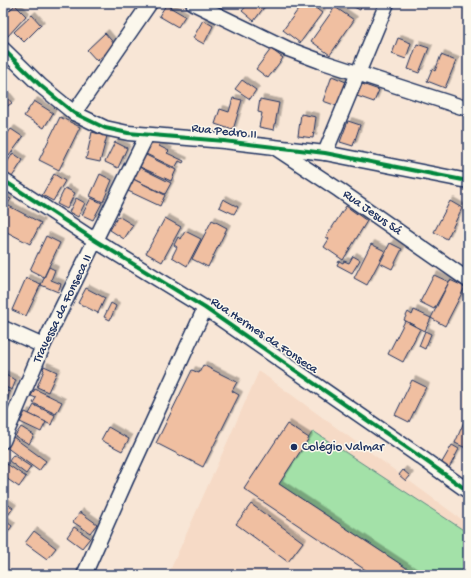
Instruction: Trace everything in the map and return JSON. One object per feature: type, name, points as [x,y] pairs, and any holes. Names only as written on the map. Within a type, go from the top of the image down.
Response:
[{"type":"street","points":[[74,113],[150,3]]},
{"type":"street","points":[[193,3],[288,48],[320,61],[468,109]]},
{"type":"street","points":[[325,154],[387,3]]},
{"type":"street","name":"Rua Pedro II","points":[[3,49],[41,86],[74,113],[105,128],[128,133],[224,141],[325,154],[468,181]]},
{"type":"street","name":"Travessa da Fonseca II","points":[[3,441],[43,346],[147,135]]},
{"type":"street","name":"Rua Jesus Sá","points":[[274,147],[339,190],[468,280]]},
{"type":"street","name":"Rua Hermes da Fonseca","points":[[3,180],[96,241],[205,308],[468,490]]},
{"type":"street","points":[[84,575],[205,308]]},
{"type":"street","points":[[3,328],[43,346]]},
{"type":"shaded area","name":"Colégio Valmar","points":[[259,371],[468,524],[468,575],[168,575]]},
{"type":"green space","points":[[313,431],[468,533],[467,575],[417,575],[279,484]]},
{"type":"building","points":[[249,3],[267,3],[254,21],[242,11]]},
{"type":"building","points":[[303,3],[309,3],[322,13],[300,43],[283,30]]},
{"type":"building","points":[[346,3],[363,3],[360,10]]},
{"type":"building","points":[[15,5],[26,16],[7,37],[3,34],[3,17]]},
{"type":"building","points":[[166,5],[185,16],[178,27],[159,16]]},
{"type":"building","points":[[335,7],[354,20],[330,55],[311,41]]},
{"type":"building","points":[[32,15],[41,25],[24,42],[14,32]]},
{"type":"building","points":[[203,20],[213,26],[204,44],[193,38]]},
{"type":"building","points":[[105,33],[115,45],[97,61],[87,50]]},
{"type":"building","points":[[398,38],[411,43],[406,59],[392,54]]},
{"type":"building","points":[[417,44],[429,48],[419,73],[408,69]]},
{"type":"building","points":[[271,49],[283,58],[268,78],[256,69]]},
{"type":"building","points":[[441,55],[456,61],[445,88],[427,81],[432,69],[435,71]]},
{"type":"building","points":[[332,76],[346,82],[337,106],[323,101]]},
{"type":"building","points":[[242,80],[256,90],[250,99],[235,89]]},
{"type":"building","points":[[362,84],[379,90],[374,102],[357,96]]},
{"type":"building","points":[[3,92],[12,103],[3,109]]},
{"type":"building","points":[[233,98],[242,100],[233,130],[215,124],[220,109],[229,112]]},
{"type":"building","points":[[260,99],[279,103],[274,130],[259,127],[262,113],[258,112]]},
{"type":"building","points":[[34,101],[53,113],[44,128],[24,116]]},
{"type":"building","points":[[301,114],[316,117],[313,138],[298,136]]},
{"type":"building","points":[[60,117],[80,127],[59,170],[39,160]]},
{"type":"building","points":[[348,121],[360,125],[353,146],[340,142]]},
{"type":"building","points":[[11,129],[23,137],[9,156],[3,152],[3,140]]},
{"type":"building","points":[[92,132],[107,136],[100,162],[86,159]]},
{"type":"building","points":[[150,140],[160,141],[159,146],[169,151],[167,153],[184,161],[183,163],[179,161],[175,168],[144,153]]},
{"type":"building","points":[[115,142],[127,148],[118,168],[105,162]]},
{"type":"building","points":[[13,153],[23,160],[12,177],[3,171],[3,169]]},
{"type":"building","points":[[144,154],[176,170],[171,181],[138,166]]},
{"type":"building","points":[[139,167],[171,183],[165,194],[133,179]]},
{"type":"building","points":[[54,174],[65,181],[53,201],[42,195]]},
{"type":"building","points":[[100,174],[112,180],[103,202],[90,196]]},
{"type":"building","points":[[133,179],[165,195],[160,206],[128,191]]},
{"type":"building","points":[[65,188],[75,193],[67,209],[57,204]]},
{"type":"building","points":[[3,195],[11,199],[7,205],[41,223],[30,244],[3,230]]},
{"type":"building","points":[[76,198],[85,203],[78,217],[69,212]]},
{"type":"building","points":[[91,198],[102,203],[93,220],[82,215]]},
{"type":"building","points":[[223,199],[238,207],[234,214],[219,207]]},
{"type":"building","points":[[450,201],[462,208],[447,239],[434,232]]},
{"type":"building","points":[[346,206],[367,221],[343,260],[324,247],[329,239],[326,237]]},
{"type":"building","points":[[118,216],[133,225],[124,239],[110,230]]},
{"type":"building","points":[[165,218],[181,227],[162,262],[146,253]]},
{"type":"building","points":[[212,220],[227,228],[208,267],[192,259]]},
{"type":"building","points":[[185,231],[201,239],[187,266],[172,257],[177,247],[174,245],[178,237],[181,239]]},
{"type":"building","points":[[46,236],[60,243],[44,277],[30,270]]},
{"type":"building","points":[[390,243],[402,249],[392,269],[380,263]]},
{"type":"building","points":[[371,244],[385,251],[367,285],[354,278]]},
{"type":"building","points":[[353,256],[360,260],[352,273],[337,265],[339,261],[349,263]]},
{"type":"building","points":[[49,267],[55,270],[51,280],[61,284],[58,292],[41,285]]},
{"type":"building","points":[[434,275],[449,282],[434,309],[420,302]]},
{"type":"building","points":[[26,278],[41,284],[26,316],[12,310]]},
{"type":"building","points":[[450,280],[465,287],[445,326],[431,318]]},
{"type":"building","points":[[86,288],[105,298],[98,313],[78,303]]},
{"type":"building","points":[[111,303],[116,306],[110,320],[104,317]]},
{"type":"building","points":[[414,310],[431,318],[425,331],[404,320],[408,312],[412,315]]},
{"type":"building","points":[[405,321],[420,329],[403,362],[388,354]]},
{"type":"building","points":[[425,331],[431,334],[425,349],[419,346]]},
{"type":"building","points":[[203,365],[237,382],[232,391],[239,395],[203,467],[156,443],[192,370],[199,373]]},
{"type":"building","points":[[44,366],[57,372],[48,392],[37,387],[44,370]]},
{"type":"building","points":[[3,374],[16,380],[12,390],[3,386]]},
{"type":"building","points":[[412,380],[426,387],[409,422],[395,415]]},
{"type":"building","points":[[35,389],[62,402],[56,414],[33,403],[36,398],[31,396]]},
{"type":"building","points":[[3,390],[10,392],[6,403],[3,402]]},
{"type":"building","points":[[34,405],[55,415],[51,425],[29,414]]},
{"type":"building","points":[[25,412],[46,422],[41,432],[20,422]]},
{"type":"building","points":[[468,412],[468,449],[455,443]]},
{"type":"building","points":[[287,424],[309,438],[279,484],[417,575],[373,575],[244,489]]},
{"type":"building","points":[[21,427],[34,435],[29,444],[15,436]]},
{"type":"building","points":[[108,427],[129,439],[122,451],[101,440]]},
{"type":"building","points":[[13,437],[46,461],[39,471],[6,447]]},
{"type":"building","points":[[452,445],[459,449],[449,468],[441,464]]},
{"type":"building","points":[[13,455],[31,467],[26,474],[9,461]]},
{"type":"building","points":[[7,464],[26,477],[19,487],[3,476],[3,469]]},
{"type":"building","points":[[403,470],[410,476],[406,481],[399,475]]},
{"type":"building","points":[[3,501],[13,508],[6,518],[3,515]]},
{"type":"building","points":[[251,504],[303,542],[288,562],[236,524]]},
{"type":"building","points":[[80,512],[97,524],[90,533],[73,522]]},
{"type":"building","points":[[3,519],[12,526],[5,536],[3,534]]},
{"type":"building","points":[[74,527],[90,538],[82,548],[67,537]]},
{"type":"building","points":[[34,531],[56,548],[47,559],[25,543]]},
{"type":"cycle path","points":[[3,49],[41,86],[74,113],[105,128],[128,133],[224,141],[325,153],[468,181]]},
{"type":"cycle path","points":[[3,180],[96,241],[205,308],[468,491]]},
{"type":"place","name":"Colégio Valmar","points":[[294,447]]}]
